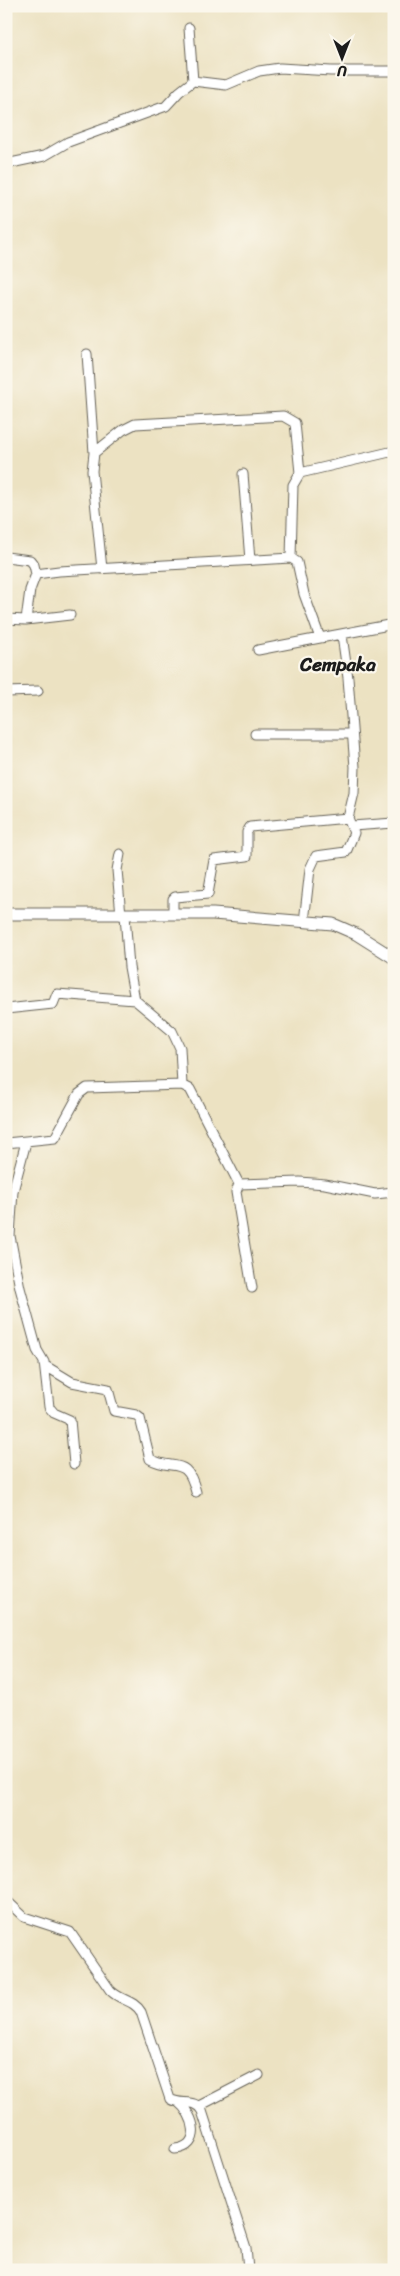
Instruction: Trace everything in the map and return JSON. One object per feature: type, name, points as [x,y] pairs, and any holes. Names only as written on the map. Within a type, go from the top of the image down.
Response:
[{"type":"street","points":[[189,28],[193,81]]},
{"type":"street","points":[[6,164],[44,156],[68,142],[166,106],[193,81],[226,85],[259,71],[280,68],[331,71],[394,70]]},
{"type":"street","points":[[87,354],[94,453],[92,471],[102,569]]},
{"type":"street","points":[[94,453],[123,430],[135,424],[283,416],[295,423],[300,473],[293,485],[292,558]]},
{"type":"street","points":[[300,473],[394,451]]},
{"type":"street","points":[[243,474],[250,560]]},
{"type":"street","points":[[6,557],[30,560],[34,565],[36,574],[30,590],[26,620]]},
{"type":"street","points":[[36,574],[292,558],[297,562],[304,594],[320,638]]},
{"type":"street","points":[[6,619],[26,620],[70,615]]},
{"type":"street","points":[[258,650],[394,624]]},
{"type":"street","points":[[304,922],[310,869],[313,861],[320,854],[348,850],[354,833],[350,822],[355,767],[350,695],[342,635]]},
{"type":"street","points":[[6,692],[38,691]]},
{"type":"street","points":[[255,734],[352,734]]},
{"type":"street","points":[[172,914],[175,897],[208,894],[214,860],[247,856],[247,832],[250,827],[350,822],[394,823]]},
{"type":"street","points":[[120,854],[117,870],[135,1000]]},
{"type":"street","points":[[6,914],[213,914],[333,924],[356,934],[394,958]]},
{"type":"street","points":[[6,1009],[53,1004],[57,994],[135,1000],[172,1031],[180,1048],[182,1085]]},
{"type":"street","points":[[6,1143],[46,1140],[56,1136],[79,1094],[87,1088],[182,1085],[190,1089],[239,1184],[236,1192],[252,1288]]},
{"type":"street","points":[[26,1142],[13,1191],[10,1236],[20,1288],[37,1350],[44,1365],[49,1407],[54,1413],[70,1420],[74,1464]]},
{"type":"street","points":[[239,1184],[300,1182],[325,1184],[375,1194],[394,1192]]},
{"type":"street","points":[[44,1365],[72,1382],[108,1389],[114,1411],[136,1415],[140,1418],[150,1459],[184,1468],[193,1481],[196,1492]]},
{"type":"street","points":[[6,1900],[24,1917],[70,1932],[116,1997],[136,2004],[145,2019],[157,2065],[170,2099],[186,2108],[191,2118],[194,2134],[191,2142],[184,2148],[175,2149]]},
{"type":"street","points":[[199,2106],[258,2075]]},
{"type":"street","points":[[178,2102],[194,2103],[199,2106],[246,2248],[248,2270]]},
{"type":"district","name":"Cempaka","points":[[338,664]]}]
